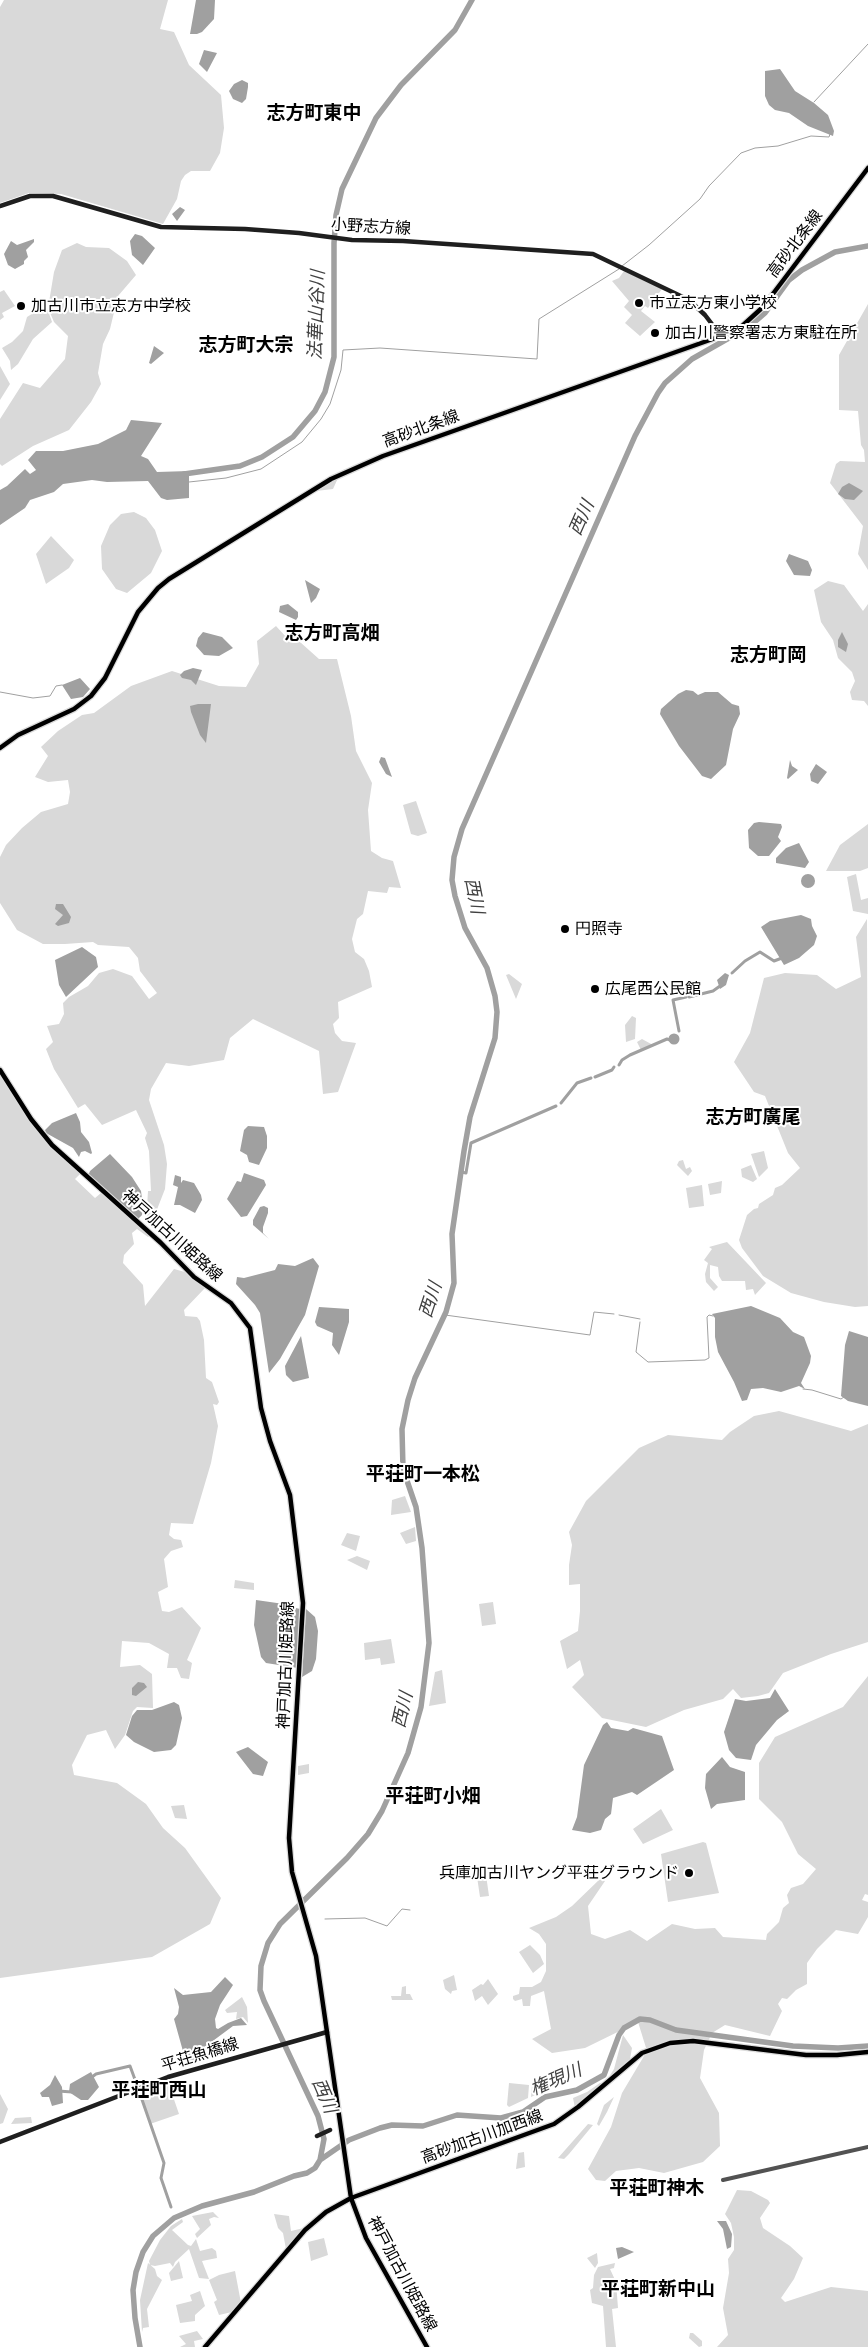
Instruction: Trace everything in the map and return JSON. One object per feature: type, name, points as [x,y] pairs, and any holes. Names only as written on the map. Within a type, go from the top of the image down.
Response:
[{"type":"main road","name":"高砂北条線","points":[[0,748],[18,735],[74,709],[91,696],[105,678],[138,612],[158,588],[169,579],[331,479],[383,456],[721,336],[741,327],[758,312],[868,168]]},
{"type":"main road","name":"小野志方線","points":[[0,206],[30,196],[53,196],[162,227],[290,232],[339,239],[402,241],[585,253],[621,266],[693,302],[721,336]]},
{"type":"main road","name":"神戸加古川姫路線","points":[[0,1070],[31,1119],[52,1145],[154,1237],[194,1277],[231,1303],[250,1328],[261,1408],[270,1442],[290,1495],[302,1595],[302,1631],[289,1838],[292,1872],[316,1956],[351,2198],[366,2238],[427,2347]]},
{"type":"main road","name":"平荘魚橋線","points":[[0,2142],[156,2081],[327,2032]]},
{"type":"main road","name":"高砂加古川加西線","points":[[205,2347],[310,2225],[326,2212],[351,2198],[554,2124],[578,2107],[629,2062],[660,2045],[693,2041],[806,2055],[868,2052]]},
{"type":"main road","points":[[318,2136],[330,2131]]},
{"type":"street","points":[[723,2180],[868,2147]]},
{"type":"shaded area","points":[[4,0],[168,0],[160,29],[174,32],[189,65],[221,95],[224,128],[220,153],[210,171],[191,171],[185,175],[181,181],[177,199],[163,224],[61,194],[29,193],[0,203],[0,7]]},
{"type":"shaded area","points":[[196,0],[215,0],[214,19],[202,32],[190,34]]},
{"type":"shaded area","points":[[204,50],[217,53],[207,72],[199,64]]},
{"type":"shaded area","points":[[780,69],[795,91],[828,115],[834,131],[833,136],[808,126],[789,113],[775,110],[769,105],[765,96],[765,71]]},
{"type":"shaded area","points":[[242,80],[248,83],[248,87],[246,99],[242,103],[233,99],[229,91],[234,84]]},
{"type":"shaded area","points":[[180,207],[185,210],[177,221],[172,214]]},
{"type":"shaded area","points":[[135,234],[142,236],[155,248],[143,265],[132,255],[130,241]]},
{"type":"shaded area","points":[[34,239],[34,242],[26,250],[28,257],[24,264],[15,269],[8,265],[4,254],[11,241],[17,245]]},
{"type":"shaded area","points":[[77,243],[86,247],[109,248],[127,261],[136,275],[118,296],[110,329],[103,344],[98,373],[101,384],[91,402],[69,430],[33,446],[2,466],[0,464],[0,419],[23,383],[40,388],[65,359],[68,336],[54,322],[48,308],[54,272],[62,250]]},
{"type":"shaded area","name":"市立志方東小学校","points":[[624,271],[662,289],[648,308],[645,306],[641,311],[655,322],[640,336],[625,323],[632,315],[624,307],[629,301],[612,281],[619,278]]},
{"type":"shaded area","points":[[4,290],[15,306],[2,313],[4,317],[0,320],[0,292]]},
{"type":"shaded area","points":[[868,304],[868,570],[858,554],[863,526],[830,483],[836,464],[840,461],[865,462],[864,450],[861,445],[858,411],[839,410],[839,355]]},
{"type":"shaded area","points":[[46,305],[52,322],[33,339],[18,364],[11,370],[10,361],[2,348],[12,342],[23,331],[27,317]]},
{"type":"shaded area","points":[[154,346],[164,353],[151,364],[149,363]]},
{"type":"shaded area","points":[[0,366],[10,384],[0,400]]},
{"type":"shaded area","points":[[131,420],[162,423],[141,456],[148,459],[157,472],[189,471],[189,498],[167,500],[161,498],[148,481],[107,482],[92,480],[63,484],[54,492],[30,500],[25,508],[0,525],[0,490],[25,469],[30,474],[36,470],[28,460],[36,451],[63,451],[98,444],[126,430]]},
{"type":"shaded area","points":[[338,478],[333,489],[316,491]]},
{"type":"shaded area","points":[[849,483],[863,491],[854,500],[845,499],[838,494],[842,487]]},
{"type":"shaded area","points":[[134,512],[146,518],[155,530],[162,551],[151,573],[127,593],[116,589],[102,569],[101,546],[110,525],[121,514]]},
{"type":"shaded area","points":[[51,536],[74,560],[69,568],[46,584],[36,554]]},
{"type":"shaded area","points":[[789,554],[808,561],[812,570],[810,576],[794,575],[786,561]]},
{"type":"shaded area","points":[[305,580],[320,589],[316,598],[311,603]]},
{"type":"shaded area","points":[[828,581],[844,585],[863,611],[868,604],[868,706],[864,701],[852,700],[850,692],[855,681],[852,672],[838,658],[833,640],[821,622],[814,590]]},
{"type":"shaded area","points":[[288,604],[298,612],[296,620],[279,612],[280,606]]},
{"type":"shaded area","points":[[276,626],[287,638],[300,642],[319,659],[337,659],[351,716],[356,751],[372,783],[368,810],[371,851],[382,858],[393,861],[401,888],[389,887],[387,893],[368,891],[363,914],[357,919],[352,939],[355,952],[364,959],[369,971],[372,987],[338,1002],[339,1018],[333,1024],[335,1033],[342,1041],[356,1043],[338,1092],[323,1094],[319,1051],[253,1019],[230,1038],[224,1060],[189,1066],[166,1063],[151,1089],[149,1100],[164,1145],[167,1164],[165,1189],[156,1212],[146,1224],[148,1191],[151,1191],[149,1151],[145,1138],[147,1133],[136,1110],[102,1125],[85,1104],[78,1108],[54,1069],[46,1049],[53,1042],[47,1026],[59,1024],[64,1014],[63,1003],[69,997],[88,986],[99,973],[113,969],[132,976],[149,999],[157,993],[140,971],[138,958],[129,947],[98,945],[93,942],[43,944],[17,930],[0,903],[0,857],[6,845],[41,812],[68,804],[70,792],[68,780],[48,782],[35,777],[48,756],[41,747],[58,731],[82,715],[94,713],[131,686],[172,671],[219,686],[246,687],[259,664],[257,641]]},
{"type":"shaded area","points":[[203,632],[222,637],[233,648],[219,656],[204,655],[196,646],[198,638]]},
{"type":"shaded area","points":[[842,632],[848,644],[846,652],[838,647],[838,640]]},
{"type":"shaded area","points":[[193,668],[202,670],[196,685],[191,680],[182,678],[180,675],[184,671]]},
{"type":"shaded area","points":[[80,678],[90,689],[83,697],[71,699],[62,685]]},
{"type":"shaded area","points":[[686,690],[693,691],[698,695],[705,692],[718,692],[732,704],[739,706],[740,714],[733,729],[726,765],[711,779],[702,776],[679,746],[660,714],[661,709],[678,694]]},
{"type":"shaded area","points":[[211,704],[206,743],[200,735],[191,712],[190,706]]},
{"type":"shaded area","points":[[381,757],[385,758],[392,777],[386,774],[379,762]]},
{"type":"shaded area","points":[[790,760],[792,766],[798,770],[788,779],[787,778]]},
{"type":"shaded area","points":[[816,764],[827,772],[818,784],[811,781],[810,774]]},
{"type":"shaded area","points":[[416,801],[427,833],[418,836],[411,834],[403,805]]},
{"type":"shaded area","points":[[754,823],[781,824],[782,827],[778,837],[781,841],[769,856],[758,856],[749,848],[748,830]]},
{"type":"shaded area","points":[[868,824],[868,868],[860,871],[826,871],[840,845]]},
{"type":"shaded area","points":[[799,843],[809,862],[805,868],[776,863],[776,858],[786,848]]},
{"type":"shaded area","points":[[808,874],[813,876],[815,881],[813,886],[808,888],[803,886],[801,881],[803,876]]},
{"type":"shaded area","points":[[856,874],[861,900],[868,898],[868,914],[853,911],[847,877]]},
{"type":"shaded area","points":[[56,904],[63,904],[71,917],[69,923],[58,926],[55,924],[63,915],[55,909]]},
{"type":"shaded area","points":[[801,915],[811,919],[817,936],[814,945],[799,958],[784,965],[761,927],[770,921]]},
{"type":"shaded area","points":[[867,919],[868,1306],[855,1307],[824,1302],[791,1293],[763,1276],[742,1248],[739,1240],[747,1215],[773,1195],[775,1188],[782,1185],[800,1168],[788,1153],[765,1096],[754,1092],[734,1062],[750,1033],[764,978],[785,973],[817,975],[836,989],[861,977],[856,937]]},
{"type":"shaded area","points":[[82,947],[96,957],[98,967],[66,997],[59,985],[55,960]]},
{"type":"shaded area","points":[[725,973],[729,975],[726,985],[720,989],[717,980]]},
{"type":"shaded area","points":[[509,974],[522,984],[516,999],[506,975]]},
{"type":"shaded area","points":[[632,1016],[636,1018],[635,1039],[626,1042],[625,1025]]},
{"type":"shaded area","points":[[674,1033],[680,1039],[674,1045],[668,1039]]},
{"type":"shaded area","points":[[642,1039],[653,1045],[641,1050],[637,1042]]},
{"type":"shaded area","points":[[0,1074],[36,1129],[80,1174],[75,1179],[95,1198],[101,1193],[150,1235],[148,1237],[137,1229],[132,1233],[134,1244],[124,1255],[123,1263],[143,1285],[145,1306],[174,1269],[185,1272],[205,1288],[184,1310],[185,1316],[197,1317],[200,1321],[204,1340],[206,1378],[212,1382],[219,1402],[217,1405],[213,1404],[218,1426],[211,1463],[193,1524],[171,1523],[169,1535],[174,1539],[181,1540],[183,1547],[171,1551],[164,1559],[168,1587],[158,1592],[162,1611],[169,1612],[182,1607],[201,1628],[187,1660],[192,1663],[189,1679],[181,1678],[177,1668],[167,1668],[169,1654],[149,1643],[122,1641],[120,1667],[140,1665],[152,1674],[153,1708],[137,1707],[133,1711],[125,1735],[115,1749],[106,1730],[87,1735],[72,1765],[74,1775],[117,1783],[146,1804],[163,1828],[185,1848],[221,1898],[210,1924],[152,1957],[0,1978]]},
{"type":"shaded area","points":[[76,1113],[80,1122],[81,1132],[89,1142],[92,1153],[81,1152],[79,1157],[73,1148],[46,1133],[45,1130],[52,1123]]},
{"type":"shaded area","points":[[248,1126],[264,1127],[267,1136],[267,1148],[259,1165],[249,1162],[247,1155],[240,1151],[244,1130]]},
{"type":"shaded area","points":[[764,1151],[768,1168],[759,1177],[751,1154]]},
{"type":"shaded area","points":[[110,1154],[132,1177],[141,1191],[143,1206],[142,1215],[138,1219],[88,1176],[90,1171]]},
{"type":"shaded area","points":[[683,1160],[686,1169],[690,1167],[692,1171],[688,1176],[677,1165],[679,1161]]},
{"type":"shaded area","points":[[751,1165],[757,1179],[753,1182],[742,1177],[741,1169]]},
{"type":"shaded area","points":[[244,1173],[264,1180],[266,1185],[247,1216],[241,1217],[227,1199],[237,1181],[241,1182]]},
{"type":"shaded area","points":[[175,1175],[181,1177],[181,1183],[183,1180],[194,1183],[201,1195],[202,1200],[195,1213],[180,1205],[174,1205],[178,1187],[173,1185]]},
{"type":"shaded area","points":[[722,1181],[721,1193],[710,1195],[708,1184]]},
{"type":"shaded area","points":[[702,1185],[704,1206],[689,1208],[686,1188]]},
{"type":"shaded area","points":[[260,1207],[268,1208],[268,1213],[263,1233],[269,1239],[253,1225],[253,1220]]},
{"type":"shaded area","points":[[727,1242],[766,1283],[755,1295],[753,1289],[746,1290],[745,1281],[722,1281],[719,1276],[718,1267],[710,1265],[710,1278],[718,1287],[714,1291],[706,1282],[705,1274],[708,1263],[704,1260],[712,1249],[709,1247]]},
{"type":"shaded area","points":[[313,1258],[319,1266],[305,1315],[280,1359],[269,1373],[260,1313],[236,1284],[237,1277],[244,1278],[275,1270],[278,1264],[295,1266]]},
{"type":"shaded area","points":[[751,1306],[780,1318],[793,1332],[804,1337],[811,1356],[801,1383],[805,1389],[799,1386],[781,1392],[763,1388],[751,1389],[747,1400],[742,1401],[718,1352],[715,1337],[715,1318],[712,1314]]},
{"type":"shaded area","points":[[319,1307],[349,1309],[349,1322],[339,1355],[332,1345],[333,1333],[317,1326],[315,1322]]},
{"type":"shaded area","points":[[849,1331],[868,1337],[868,1406],[848,1401],[841,1396],[845,1345]]},
{"type":"shaded area","points":[[301,1336],[309,1378],[293,1382],[286,1375],[285,1366]]},
{"type":"shaded area","points":[[779,1411],[851,1431],[868,1424],[868,1642],[783,1673],[769,1693],[741,1698],[733,1689],[723,1699],[684,1710],[646,1727],[602,1718],[572,1687],[584,1675],[580,1660],[567,1669],[560,1641],[578,1631],[580,1584],[569,1585],[572,1545],[569,1532],[586,1501],[639,1448],[668,1435],[722,1440],[730,1432],[754,1416]]},
{"type":"shaded area","points":[[405,1496],[411,1512],[391,1515],[392,1500]]},
{"type":"shaded area","points":[[415,1527],[416,1541],[406,1544],[400,1533]]},
{"type":"shaded area","points":[[347,1533],[360,1536],[356,1551],[341,1545]]},
{"type":"shaded area","points":[[357,1556],[370,1561],[367,1570],[347,1560]]},
{"type":"shaded area","points":[[235,1580],[254,1583],[254,1590],[234,1588]]},
{"type":"shaded area","points":[[256,1600],[291,1605],[300,1609],[298,1668],[266,1663],[261,1657],[254,1625]]},
{"type":"shaded area","points":[[493,1602],[496,1624],[482,1626],[479,1604]]},
{"type":"shaded area","points":[[306,1609],[315,1617],[318,1631],[316,1659],[312,1671],[302,1677]]},
{"type":"shaded area","points":[[391,1639],[395,1663],[381,1665],[380,1658],[365,1660],[364,1643]]},
{"type":"shaded area","points":[[442,1670],[446,1703],[429,1706],[435,1672]]},
{"type":"shaded area","points":[[868,1676],[868,1895],[865,1894],[862,1900],[868,1902],[868,1917],[858,1934],[836,1930],[817,1949],[807,1963],[807,1984],[796,1990],[787,1999],[782,1998],[778,2004],[782,2011],[770,2036],[725,2025],[712,2033],[704,2050],[700,2078],[719,2113],[720,2146],[703,2162],[664,2173],[639,2168],[616,2171],[605,2181],[596,2180],[588,2169],[611,2127],[622,2093],[647,2051],[638,2022],[585,2048],[552,2053],[532,2039],[551,2029],[544,1991],[531,1996],[530,2006],[523,2006],[522,1999],[515,2001],[513,1999],[513,1996],[519,1994],[520,1987],[532,1987],[541,1982],[546,1971],[546,1944],[539,1934],[529,1928],[556,1917],[572,1906],[600,1879],[605,1881],[588,1906],[591,1934],[605,1939],[630,1930],[647,1941],[672,1924],[695,1929],[715,1928],[723,1937],[766,1940],[767,1934],[779,1922],[783,1908],[789,1903],[787,1895],[791,1888],[803,1884],[816,1869],[798,1854],[782,1822],[759,1799],[759,1763],[775,1737],[843,1707]]},
{"type":"shaded area","points":[[138,1682],[144,1683],[147,1687],[136,1696],[132,1695],[132,1688]]},
{"type":"shaded area","points":[[775,1689],[789,1711],[777,1720],[756,1745],[751,1760],[736,1758],[729,1750],[724,1732],[735,1699],[746,1701],[770,1698]]},
{"type":"shaded area","points":[[174,1702],[179,1705],[182,1718],[176,1745],[171,1750],[154,1752],[134,1742],[126,1735],[132,1716],[137,1710],[152,1710]]},
{"type":"shaded area","points":[[607,1722],[611,1728],[628,1731],[633,1728],[662,1736],[674,1770],[637,1795],[632,1792],[613,1798],[611,1814],[605,1819],[601,1830],[590,1833],[572,1830],[577,1817],[584,1765],[603,1725]]},
{"type":"shaded area","points":[[248,1747],[268,1762],[263,1776],[253,1774],[236,1752]]},
{"type":"shaded area","points":[[722,1757],[730,1767],[745,1772],[745,1800],[717,1804],[711,1809],[705,1788],[706,1774]]},
{"type":"shaded area","points":[[309,1764],[309,1773],[298,1775],[298,1766]]},
{"type":"shaded area","points":[[184,1805],[187,1819],[175,1818],[171,1806]]},
{"type":"shaded area","points":[[661,1809],[673,1830],[643,1844],[633,1829]]},
{"type":"shaded area","name":"兵庫加古川ヤング平荘グラウンド","points":[[703,1842],[706,1843],[719,1893],[668,1902],[661,1854]]},
{"type":"shaded area","points":[[485,1868],[489,1896],[480,1897],[476,1870]]},
{"type":"shaded area","points":[[530,1945],[540,1955],[544,1964],[533,1973],[519,1952]]},
{"type":"shaded area","points":[[454,1975],[457,1990],[452,1991],[451,1994],[445,1989],[443,1980]]},
{"type":"shaded area","points":[[225,1977],[233,1985],[220,2005],[215,2019],[216,2028],[218,2029],[241,2018],[247,2025],[233,2026],[202,2049],[194,2061],[186,2062],[174,2019],[178,2014],[179,2007],[174,1988],[183,1995],[211,1992]]},
{"type":"shaded area","points":[[488,1979],[498,1994],[488,2005],[482,1996],[475,2001],[472,1990],[481,1984],[483,1985]]},
{"type":"shaded area","points":[[406,1986],[406,1994],[410,1994],[413,2000],[392,2000],[391,1996],[401,1996],[402,1987]]},
{"type":"shaded area","points":[[242,1997],[247,2007],[248,2023],[243,2017],[236,2019],[237,2012],[227,2013],[225,2010]]},
{"type":"shaded area","points":[[623,2035],[632,2048],[630,2059],[609,2077],[614,2069]]},
{"type":"shaded area","points":[[91,2072],[99,2087],[88,2100],[81,2100],[69,2092],[70,2084]]},
{"type":"shaded area","points":[[55,2075],[62,2087],[63,2103],[52,2106],[49,2097],[42,2097],[40,2093],[50,2085]]},
{"type":"shaded area","points":[[167,2079],[179,2114],[150,2124],[139,2089]]},
{"type":"shaded area","points":[[509,2083],[529,2085],[528,2098],[509,2107],[507,2105]]},
{"type":"shaded area","points":[[602,2083],[575,2108],[573,2098],[587,2092]]},
{"type":"shaded area","points":[[532,2085],[552,2085],[552,2087],[531,2097]]},
{"type":"shaded area","points":[[0,2094],[8,2109],[3,2123],[0,2124]]},
{"type":"shaded area","points":[[614,2097],[599,2126],[597,2124],[604,2105]]},
{"type":"shaded area","points":[[31,2117],[32,2123],[11,2124],[15,2118]]},
{"type":"shaded area","points":[[588,2124],[593,2125],[569,2154],[564,2159],[558,2158]]},
{"type":"shaded area","points":[[524,2152],[525,2167],[516,2169],[518,2153]]},
{"type":"shaded area","points":[[737,2190],[751,2191],[768,2200],[770,2203],[760,2218],[763,2228],[790,2246],[803,2258],[794,2279],[781,2298],[785,2302],[831,2287],[868,2291],[868,2347],[717,2347],[728,2335],[723,2308],[729,2273],[728,2259],[734,2250],[734,2237],[731,2223],[725,2214]]},
{"type":"shaded area","points":[[213,2212],[219,2218],[209,2219],[211,2225],[197,2238],[195,2234],[200,2229],[192,2216]]},
{"type":"shaded area","points":[[274,2214],[289,2216],[291,2231],[304,2228],[286,2249],[283,2233],[278,2228]]},
{"type":"shaded area","points":[[182,2219],[183,2222],[172,2230],[188,2245],[191,2246],[196,2239],[200,2251],[212,2248],[216,2251],[217,2258],[202,2261],[209,2279],[199,2278],[189,2249],[175,2262],[173,2267],[170,2263],[150,2265],[149,2261],[160,2240],[171,2226]]},
{"type":"shaded area","points":[[717,2221],[726,2221],[732,2234],[731,2247],[727,2249],[723,2229]]},
{"type":"shaded area","points":[[324,2238],[328,2255],[311,2261],[308,2242]]},
{"type":"shaded area","points":[[622,2247],[634,2252],[618,2259],[616,2248]]},
{"type":"shaded area","points":[[597,2253],[598,2263],[595,2268],[587,2258]]},
{"type":"shaded area","points":[[179,2261],[183,2278],[171,2281],[169,2273]]},
{"type":"shaded area","points":[[148,2263],[155,2269],[157,2276],[162,2280],[147,2309],[149,2327],[143,2328],[142,2332],[140,2300]]},
{"type":"shaded area","points":[[615,2263],[614,2268],[610,2269],[616,2282],[618,2308],[612,2309],[616,2347],[606,2347],[603,2306],[592,2303],[590,2290],[593,2288],[594,2275],[598,2267]]},
{"type":"shaded area","points":[[235,2271],[241,2303],[232,2312],[219,2315],[214,2302],[217,2300],[209,2280]]},
{"type":"shaded area","points":[[200,2291],[205,2306],[195,2315],[195,2321],[180,2323],[176,2305],[192,2301],[190,2295]]},
{"type":"shaded area","points":[[197,2331],[203,2339],[194,2341],[195,2347],[180,2347],[186,2344],[179,2336]]},
{"type":"shaded area","points":[[690,2333],[693,2333],[702,2341],[702,2346],[699,2347],[689,2338]]},
{"type":"waterway","name":"法華山谷川","points":[[184,474],[240,466],[262,457],[293,437],[315,411],[325,392],[334,357],[334,243],[336,215],[342,189],[376,118],[401,85],[455,30],[472,0]]},
{"type":"waterway","points":[[814,102],[868,44]]},
{"type":"waterway","points":[[622,266],[649,245],[700,199],[709,186],[741,153],[755,148],[778,146],[811,136],[829,137],[830,134]]},
{"type":"waterway","name":"西川","points":[[140,2347],[133,2290],[136,2272],[143,2252],[153,2236],[174,2218],[202,2206],[254,2192],[294,2176],[307,2173],[315,2168],[320,2160],[324,2139],[318,2116],[264,2001],[260,1990],[261,1966],[268,1943],[280,1924],[347,1858],[368,1834],[382,1811],[408,1753],[421,1707],[429,1643],[422,1548],[416,1507],[403,1469],[402,1429],[415,1378],[446,1312],[454,1283],[452,1234],[464,1151],[470,1117],[495,1038],[497,1012],[495,996],[487,968],[465,928],[455,896],[452,880],[454,857],[462,829],[635,436],[658,393],[665,383],[692,359],[750,326],[765,313],[789,280],[802,270],[835,252],[868,246]]},
{"type":"waterway","points":[[189,482],[226,478],[261,469],[302,442],[321,419],[330,404],[341,370],[343,350],[380,348],[537,359],[539,319],[619,269]]},
{"type":"waterway","points":[[0,692],[33,698],[50,696],[56,686],[62,685]]},
{"type":"waterway","points":[[732,973],[745,961],[760,952],[774,961],[782,958]]},
{"type":"waterway","points":[[689,997],[713,991],[720,986]]},
{"type":"waterway","points":[[679,1031],[673,1000],[686,997]]},
{"type":"waterway","points":[[619,1065],[622,1060],[630,1055],[667,1039],[670,1040]]},
{"type":"waterway","points":[[595,1077],[612,1070],[614,1067]]},
{"type":"waterway","points":[[561,1103],[577,1083],[591,1078]]},
{"type":"waterway","points":[[461,1172],[466,1173],[471,1143],[556,1106]]},
{"type":"waterway","points":[[445,1315],[590,1335],[594,1312],[614,1314]]},
{"type":"waterway","points":[[619,1315],[640,1319]]},
{"type":"waterway","points":[[640,1322],[636,1352],[648,1362],[705,1360],[709,1358],[707,1317],[709,1315],[713,1316]]},
{"type":"waterway","points":[[803,1389],[841,1399],[844,1397]]},
{"type":"waterway","points":[[325,1919],[365,1918],[387,1926],[402,1909],[410,1910]]},
{"type":"waterway","name":"権現川","points":[[320,2160],[349,2140],[380,2128],[392,2125],[423,2126],[457,2115],[501,2118],[523,2112],[545,2097],[577,2090],[604,2075],[619,2035],[624,2028],[640,2019],[650,2020],[676,2030],[793,2046],[838,2048],[868,2046]]},
{"type":"waterway","points":[[92,2077],[96,2074],[130,2066],[137,2085]]},
{"type":"waterway","points":[[58,2091],[72,2092]]},
{"type":"waterway","points":[[139,2091],[164,2163],[161,2178],[171,2207]]},
{"type":"place","name":"市立志方東小学校","points":[[639,303]]},
{"type":"place","name":"加古川市立志方中学校","points":[[21,306]]},
{"type":"place","name":"加古川警察署志方東駐在所","points":[[655,333]]},
{"type":"place","name":"円照寺","points":[[565,929]]},
{"type":"place","name":"広尾西公民館","points":[[595,989]]},
{"type":"place","name":"兵庫加古川ヤング平荘グラウンド","points":[[689,1873]]},
{"type":"district","name":"志方町東中","points":[[314,113]]},
{"type":"district","name":"志方町大宗","points":[[246,345]]},
{"type":"district","name":"志方町高畑","points":[[332,633]]},
{"type":"district","name":"志方町岡","points":[[768,655]]},
{"type":"district","name":"志方町廣尾","points":[[753,1117]]},
{"type":"district","name":"平荘町一本松","points":[[423,1474]]},
{"type":"district","name":"平荘町小畑","points":[[433,1796]]},
{"type":"district","name":"平荘町西山","points":[[159,2090]]},
{"type":"district","name":"平荘町神木","points":[[657,2188]]},
{"type":"district","name":"平荘町新中山","points":[[658,2289]]}]
